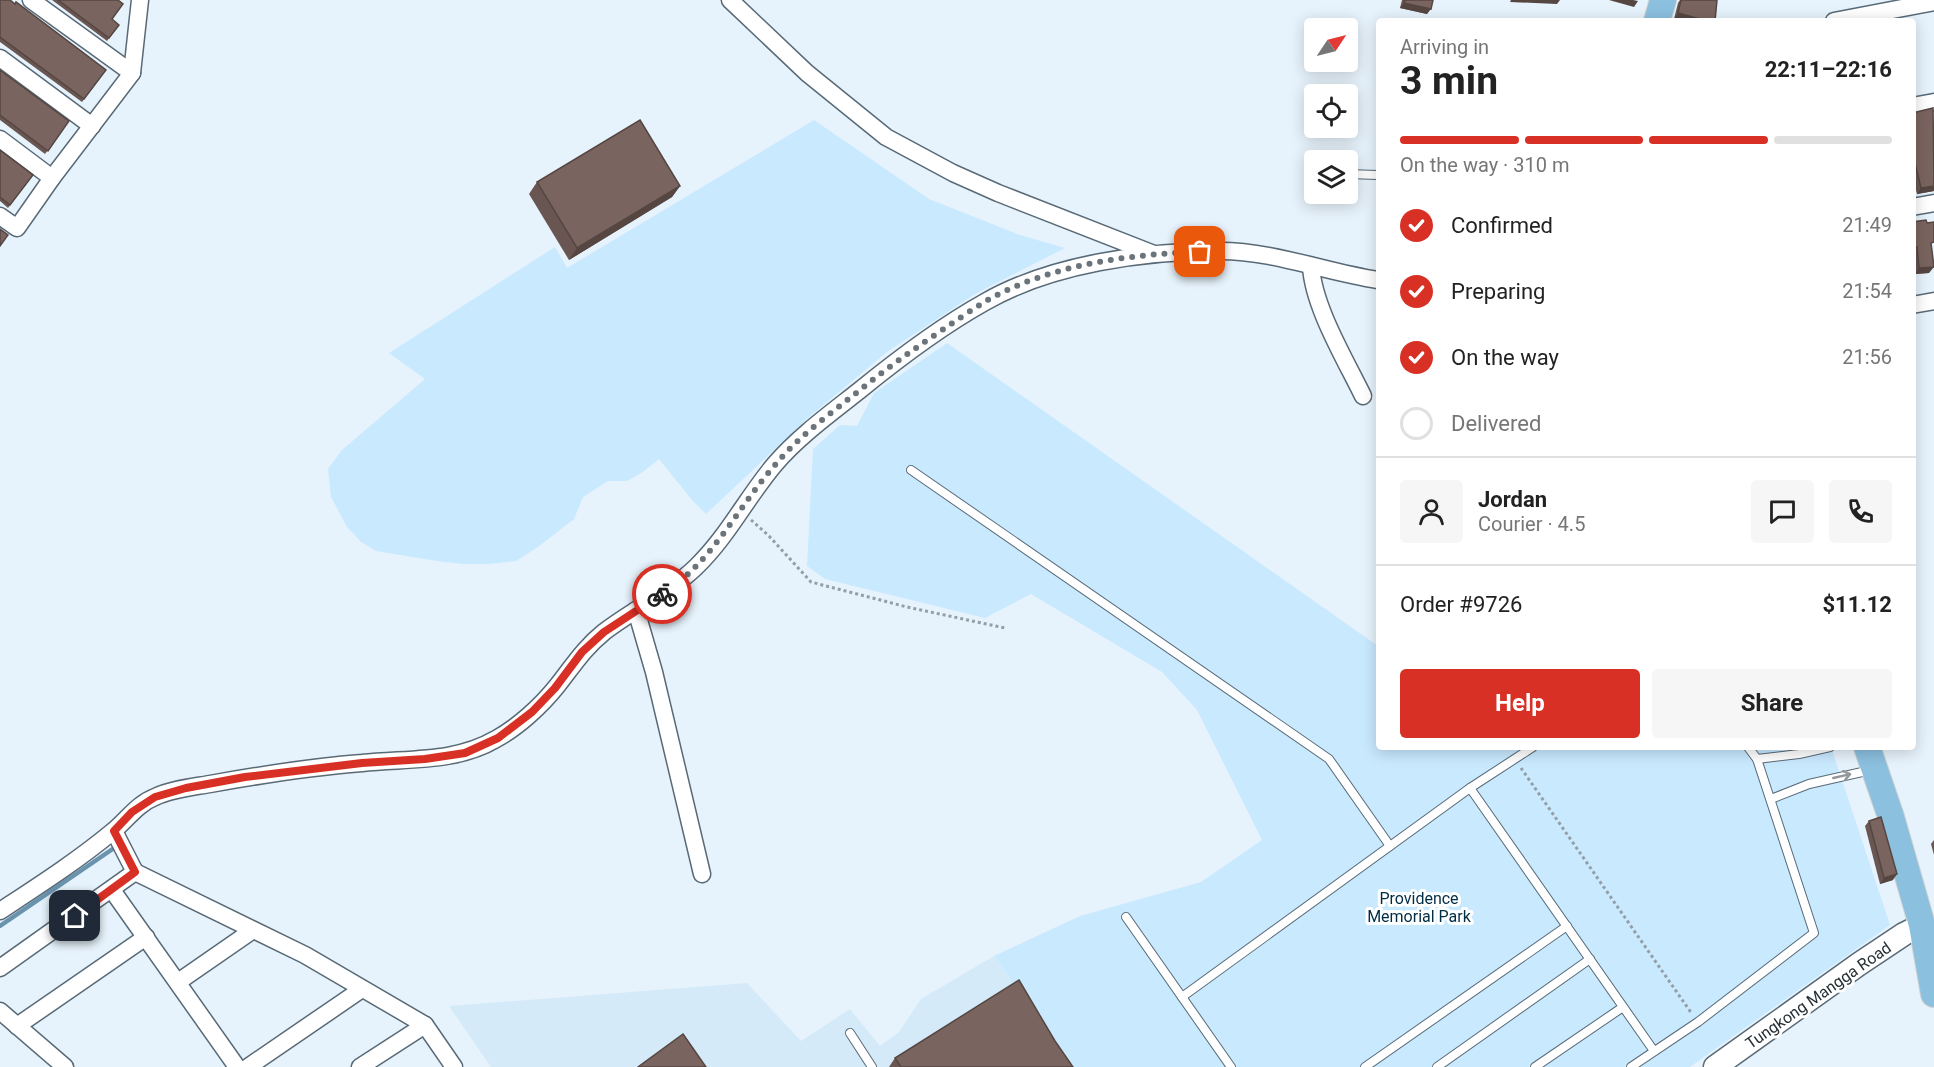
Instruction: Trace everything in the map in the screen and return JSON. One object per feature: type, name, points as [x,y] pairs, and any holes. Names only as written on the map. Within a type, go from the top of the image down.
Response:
[{"type":"main road","points":[[1658,18],[1663,0]]},
{"type":"main road","points":[[1871,758],[1928,923],[1934,994]]},
{"type":"street","points":[[32,0],[132,73]]},
{"type":"street","points":[[0,216],[17,228],[132,73],[140,0]]},
{"type":"street","points":[[730,0],[807,73],[886,137],[953,173],[998,193],[1155,254]]},
{"type":"street","points":[[1850,18],[1934,2]]},
{"type":"street","points":[[0,58],[92,126]]},
{"type":"street","points":[[1916,105],[1934,102]]},
{"type":"street","points":[[0,139],[52,178]]},
{"type":"street","points":[[1916,206],[1934,203]]},
{"type":"street","points":[[0,911],[114,831],[132,812],[155,797],[186,788],[245,777],[465,753],[498,738],[532,712],[555,688],[582,652],[604,632],[668,591],[696,567],[720,541],[774,465],[799,440],[897,360],[985,302],[1018,286],[1099,262],[1155,254],[1233,252],[1262,254],[1376,280]]},
{"type":"street","points":[[1311,266],[1312,283],[1319,304],[1363,396]]},
{"type":"street","points":[[1916,304],[1934,301]]},
{"type":"street","points":[[636,610],[654,672],[702,874]]},
{"type":"street","points":[[114,831],[135,872],[305,955],[425,1025],[454,1067]]},
{"type":"street","points":[[0,968],[135,872]]},
{"type":"street","points":[[112,890],[237,1067]]},
{"type":"street","name":"Tungkong Mangga Road","points":[[1715,1067],[1859,964],[1904,934],[1928,923]]},
{"type":"street","points":[[178,982],[253,930]]},
{"type":"street","points":[[17,1026],[146,937]]},
{"type":"street","points":[[248,1067],[362,988]]},
{"type":"street","points":[[0,1011],[65,1067]]},
{"type":"street","points":[[369,1064],[425,1025]]},
{"type":"lane","points":[[1358,174],[1376,175]]},
{"type":"lane","points":[[911,470],[1329,759],[1390,846]]},
{"type":"lane","points":[[1182,997],[1470,788],[1529,750]]},
{"type":"lane","points":[[1631,1067],[1698,1022],[1814,933],[1757,759],[1750,750]]},
{"type":"lane","points":[[1757,759],[1814,750]]},
{"type":"lane","points":[[1771,800],[1871,758]]},
{"type":"lane","points":[[1470,788],[1654,1051]]},
{"type":"lane","points":[[1126,916],[1231,1067]]},
{"type":"lane","points":[[1365,1067],[1566,926]]},
{"type":"lane","points":[[1437,1067],[1590,959]]},
{"type":"lane","points":[[1535,1067],[1623,1007]]},
{"type":"lane","points":[[850,1033],[872,1067]]},
{"type":"path","points":[[741,511],[769,536],[811,582],[907,607],[1005,628]]},
{"type":"path","points":[[1514,760],[1698,1022]]},
{"type":"shaded area","points":[[994,956],[1072,1067],[491,1067],[449,1006],[747,983],[801,1041],[850,1009],[880,1046],[899,1032],[921,999]]},
{"type":"green space","points":[[814,120],[929,199],[1020,235],[1065,248],[975,294],[887,352],[809,417],[706,514],[659,459],[627,481],[608,481],[583,497],[574,519],[516,561],[463,564],[376,551],[361,542],[347,527],[331,497],[328,469],[342,450],[425,379],[389,353],[555,247],[567,268]]},
{"type":"green space","name":"Providence Memorial Park","points":[[947,343],[1376,645],[1376,750],[1832,750],[1890,925],[1690,1067],[1072,1067],[994,956],[1080,916],[1201,882],[1262,840],[1197,710],[1162,672],[1031,594],[985,618],[825,579],[807,566],[813,449],[840,425],[857,426],[874,393]]},
{"type":"building","points":[[0,0],[10,0],[15,4],[16,2],[106,70],[84,99],[0,37]]},
{"type":"building","points":[[58,0],[118,0],[123,4],[112,19],[119,25],[109,38]]},
{"type":"building","points":[[1405,0],[1433,0],[1431,9],[1404,3]]},
{"type":"building","points":[[1681,0],[1717,0],[1715,18],[1696,18],[1678,13]]},
{"type":"building","points":[[0,70],[69,121],[48,151],[0,115]]},
{"type":"building","points":[[1933,108],[1934,186],[1921,188],[1916,167],[1916,112]]},
{"type":"building","points":[[640,120],[680,186],[577,248],[537,182]]},
{"type":"building","points":[[0,150],[33,175],[10,205],[0,197]]},
{"type":"building","points":[[1916,221],[1934,222],[1934,242],[1931,243],[1934,267],[1919,268]]},
{"type":"building","points":[[0,229],[8,235],[0,246]]},
{"type":"building","points":[[1881,817],[1897,874],[1884,878],[1869,821]]},
{"type":"building","points":[[1019,980],[1073,1067],[901,1067],[895,1058]]},
{"type":"building","points":[[683,1034],[706,1067],[638,1067]]},
{"type":"waterway","points":[[0,926],[117,846]]},
{"type":"way so far","points":[[662,594],[696,567],[720,541],[774,465],[799,440],[897,360],[985,302],[1038,279],[1099,262],[1155,254],[1200,252]]},
{"type":"route","points":[[75,916],[135,872],[114,831],[132,812],[155,797],[186,788],[245,777],[465,753],[498,738],[532,712],[555,688],[582,652],[604,632],[662,594]]}]
